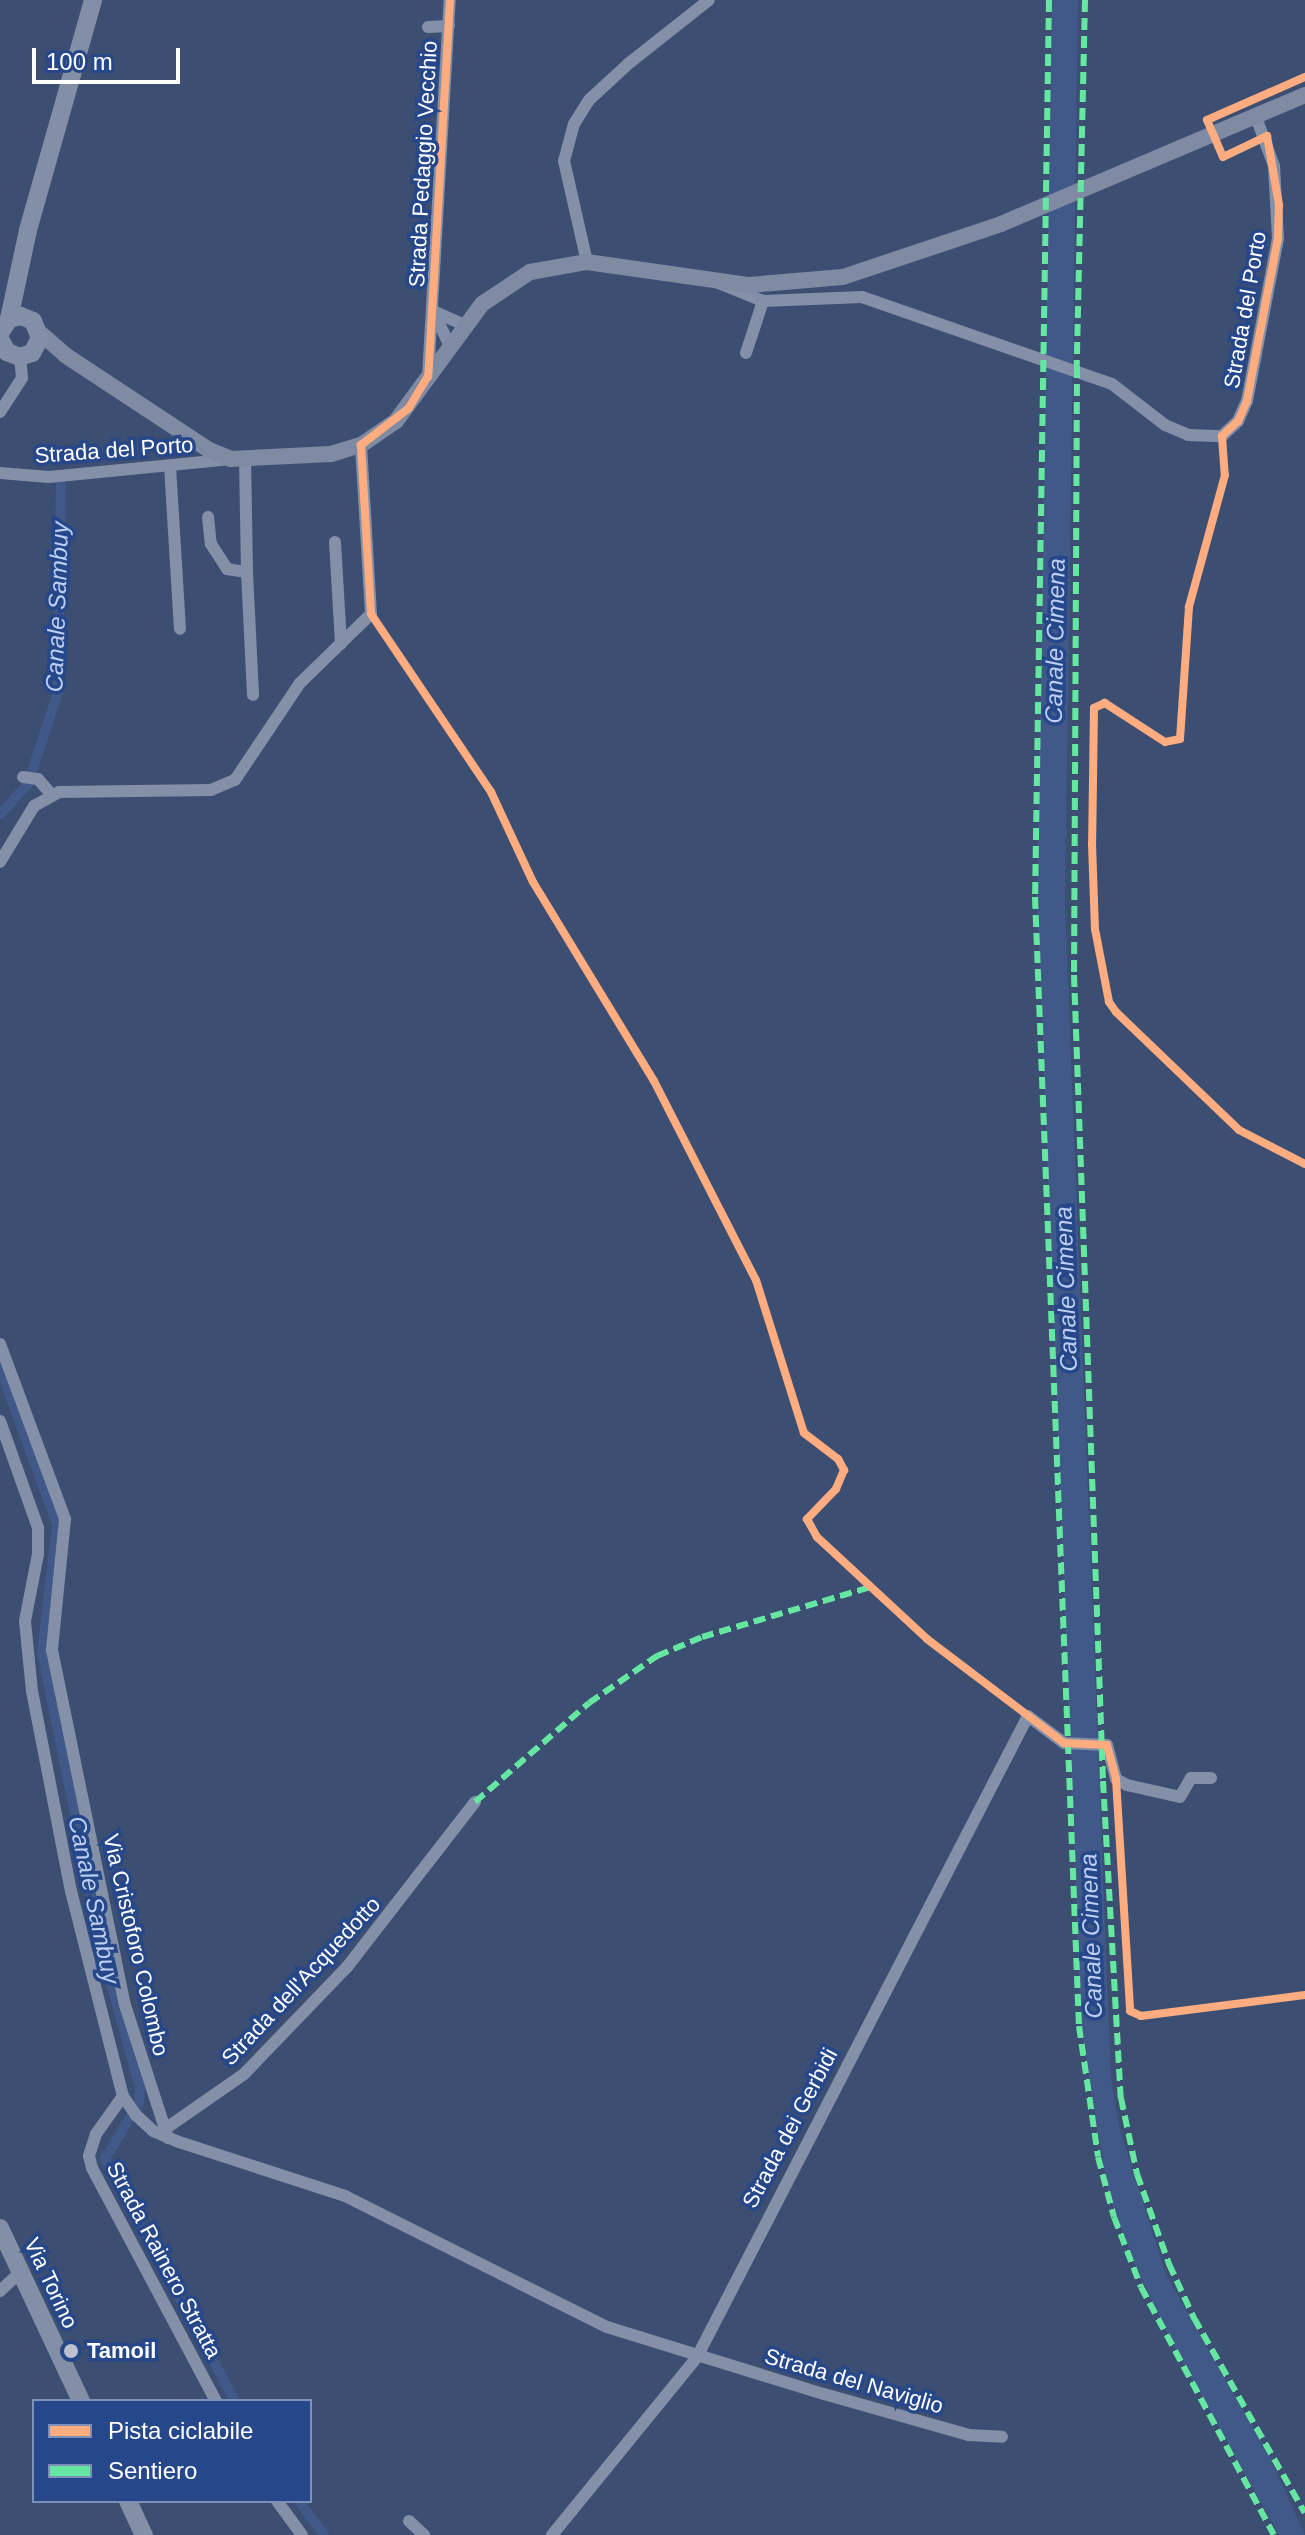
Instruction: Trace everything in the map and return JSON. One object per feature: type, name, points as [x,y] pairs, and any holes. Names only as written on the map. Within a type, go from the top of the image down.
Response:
[{"type":"main road","points":[[93,0],[28,230],[18,291],[15,340],[65,355],[165,422],[238,459],[299,458],[361,445],[409,408],[428,376],[482,304],[530,272],[587,262],[633,264],[714,281],[802,291],[899,261],[1001,224],[1305,95]]},
{"type":"main road","name":"Via Torino","points":[[0,2228],[5,2253],[19,2273],[80,2399]]},
{"type":"main road","points":[[129,2503],[144,2535]]},
{"type":"street","name":"Strada Pedaggio Vecchio","points":[[428,376],[450,0]]},
{"type":"street","points":[[587,262],[564,161],[574,124],[589,100],[618,73],[709,0]]},
{"type":"street","points":[[428,27],[449,26]]},
{"type":"street","name":"Strada del Porto","points":[[714,281],[763,301],[802,291],[862,297],[1112,384],[1165,425],[1188,435],[1222,436],[1238,421],[1252,375],[1278,238],[1274,166],[1256,117]]},
{"type":"street","points":[[746,353],[763,301]]},
{"type":"street","name":"Strada Pedaggio Vecchio","points":[[433,311],[465,325]]},
{"type":"street","name":"Strada Pedaggio Vecchio","points":[[433,311],[448,348]]},
{"type":"street","points":[[430,329],[448,348]]},
{"type":"street","points":[[0,412],[22,378],[15,340]]},
{"type":"street","points":[[0,862],[28,814],[52,795],[222,788],[250,762],[300,683],[367,622],[373,605],[361,445]]},
{"type":"street","points":[[238,459],[253,695]]},
{"type":"street","name":"Strada del Porto","points":[[0,473],[49,477],[238,459]]},
{"type":"street","points":[[170,466],[180,629]]},
{"type":"street","points":[[208,517],[211,544],[227,569],[247,572]]},
{"type":"street","points":[[335,542],[341,644]]},
{"type":"street","points":[[23,777],[38,779],[52,795]]},
{"type":"street","name":"Via Cristoforo Colombo","points":[[0,1344],[65,1519],[52,1650],[125,2005],[162,2133]]},
{"type":"street","points":[[0,1421],[38,1528],[38,1554],[25,1621],[32,1691],[71,1891],[123,2096],[162,2133],[345,2196],[607,2327],[697,2357]]},
{"type":"street","name":"Strada dei Gerbidi","points":[[552,2535],[697,2357],[1028,1716],[1064,1743],[1100,1742],[1107,1745],[1116,1779],[1127,1785],[1180,1797],[1191,1778],[1211,1778]]},
{"type":"street","name":"Strada dell'Acquedotto","points":[[162,2133],[244,2074],[355,1958],[475,1802]]},
{"type":"street","name":"Strada Rainero Stratta","points":[[123,2096],[96,2134],[89,2156],[92,2168],[215,2399]]},
{"type":"street","points":[[0,2291],[19,2273]]},
{"type":"street","name":"Strada del Naviglio","points":[[697,2357],[969,2435],[1002,2437]]},
{"type":"street","points":[[278,2503],[302,2535]]},
{"type":"street","points":[[409,2521],[424,2535]]},
{"type":"water","name":"Canale Cimena","points":[[1052,0],[1078,0],[1065,904],[1111,2079],[1120,2130],[1166,2275],[1268,2453],[1305,2535],[1279,2535],[1173,2345],[1137,2269],[1108,2192],[1081,2029],[1037,898]]},
{"type":"waterway","name":"Canale Sambuy","points":[[0,814],[28,784],[58,692],[61,481]]},
{"type":"waterway","name":"Canale Sambuy","points":[[0,1368],[57,1525],[42,1652],[104,1958],[140,2088],[139,2103],[105,2159],[234,2399]]},
{"type":"waterway","name":"Canale Sambuy","points":[[300,2503],[324,2535]]},
{"type":"marked path","points":[[1049,0],[1035,897],[1079,2026],[1098,2157],[1114,2217],[1141,2287],[1274,2535]]},
{"type":"marked path","points":[[1085,0],[1077,366],[1074,975],[1103,1781],[1121,2098],[1137,2174],[1169,2264],[1194,2318],[1305,2513]]},
{"type":"marked path","points":[[475,1802],[589,1703],[657,1656],[702,1637],[874,1586]]},
{"type":"cycle path","points":[[450,0],[428,376],[409,408],[361,445],[371,614],[491,792],[533,882],[654,1081],[756,1280],[804,1433],[838,1459],[844,1470],[836,1489],[807,1519],[817,1537],[927,1639],[1064,1743],[1107,1745],[1116,1779],[1130,2011],[1141,2016],[1305,1995]]},
{"type":"cycle path","points":[[1305,77],[1207,120],[1223,157],[1267,136],[1279,205],[1278,238],[1247,401],[1238,421],[1222,436],[1225,475],[1189,607],[1180,739],[1165,742],[1105,703],[1094,708],[1092,844],[1095,929],[1109,1002],[1239,1130],[1305,1164]]},
{"type":"place","name":"Tamoil","points":[[71,2351]]}]
